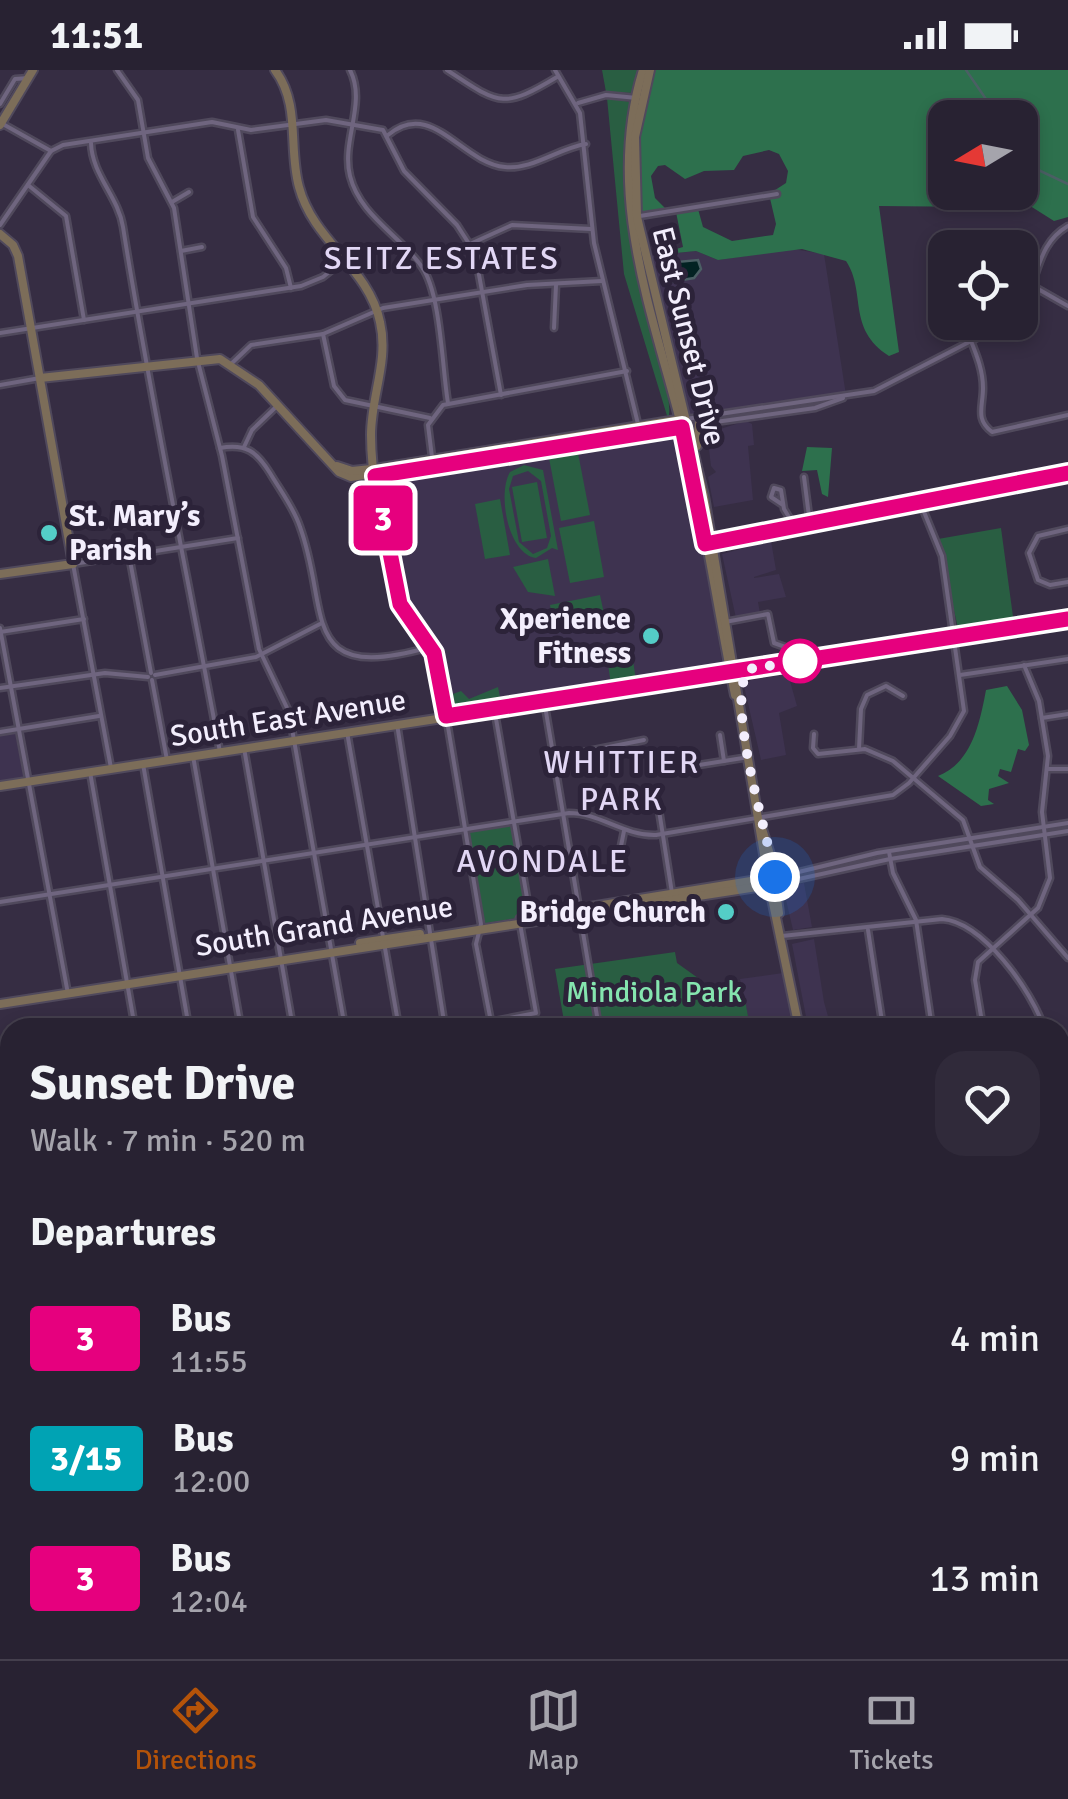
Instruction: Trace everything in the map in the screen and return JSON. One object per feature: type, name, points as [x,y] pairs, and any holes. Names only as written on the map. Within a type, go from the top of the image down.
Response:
[{"type":"street","points":[[117,70],[138,100],[150,162],[172,202],[197,358],[220,448],[261,656],[285,696],[295,740],[343,1018]]},
{"type":"street","points":[[275,70],[288,93],[294,164],[302,198],[316,228],[364,284],[377,309],[383,356],[374,408],[374,472],[400,604],[430,647],[446,716],[480,927],[476,944],[490,1018]]},
{"type":"street","points":[[350,70],[356,90],[348,159],[354,189],[370,213],[422,267],[432,300],[448,403]]},
{"type":"street","points":[[447,70],[502,102],[517,100],[557,73],[578,103],[586,144],[592,228],[639,430]]},
{"type":"street","name":"East Sunset Drive","points":[[646,70],[638,98],[634,217],[670,388],[694,464],[730,655],[729,672]]},
{"type":"street","points":[[0,104],[27,75]]},
{"type":"street","points":[[27,75],[1,124],[51,151]]},
{"type":"street","points":[[578,103],[606,95],[638,98]]},
{"type":"street","points":[[0,225],[51,151],[90,141],[212,122],[239,128],[326,120],[379,129],[388,135],[404,171],[470,244],[485,292],[501,395]]},
{"type":"street","points":[[388,135],[406,124],[421,122],[482,160],[509,167],[586,144]]},
{"type":"street","points":[[239,128],[253,217],[286,268],[292,288]]},
{"type":"street","points":[[90,141],[94,166],[122,220],[145,367],[220,752]]},
{"type":"street","points":[[28,185],[66,216],[84,320]]},
{"type":"street","points":[[172,202],[189,192]]},
{"type":"street","points":[[634,217],[777,194]]},
{"type":"street","points":[[470,244],[512,226],[592,228]]},
{"type":"street","points":[[1038,267],[1050,237],[1068,226]]},
{"type":"street","points":[[0,234],[17,252],[111,768]]},
{"type":"street","points":[[181,250],[202,247]]},
{"type":"street","points":[[0,333],[292,288],[318,280],[343,262]]},
{"type":"street","points":[[231,364],[251,345],[323,334],[377,309],[485,292],[602,281]]},
{"type":"street","points":[[554,328],[556,286]]},
{"type":"street","points":[[1038,289],[1068,306]]},
{"type":"street","name":"East Sunset Drive","points":[[651,302],[681,422]]},
{"type":"street","points":[[323,334],[336,390],[351,403],[430,418],[448,403],[626,371]]},
{"type":"street","points":[[681,422],[699,424],[793,411],[843,398],[892,384],[971,341],[983,390],[982,425],[992,432],[1068,415]]},
{"type":"street","points":[[0,385],[213,358],[254,379],[345,476],[745,410],[843,398]]},
{"type":"street","points":[[792,404],[793,411]]},
{"type":"street","points":[[244,447],[252,430],[278,405]]},
{"type":"street","points":[[745,410],[746,417]]},
{"type":"street","points":[[430,418],[433,463]]},
{"type":"street","points":[[694,464],[699,424]]},
{"type":"street","points":[[220,448],[244,447],[262,459],[299,523],[320,624],[333,643],[356,656],[430,647]]},
{"type":"street","points":[[709,543],[1068,473]]},
{"type":"street","points":[[804,477],[810,524]]},
{"type":"street","points":[[0,902],[563,814],[583,813],[624,830],[663,834],[761,823],[887,797],[914,778],[961,721],[960,675],[940,550],[926,526],[920,502]]},
{"type":"street","points":[[783,506],[795,527]]},
{"type":"street","points":[[1068,529],[1040,534],[1030,553],[1032,571],[1040,582],[1068,582]]},
{"type":"street","points":[[0,574],[238,538]]},
{"type":"street","points":[[129,555],[167,760]]},
{"type":"street","points":[[723,621],[767,614],[774,643],[788,648],[791,662]]},
{"type":"street","points":[[67,992],[0,630],[84,619]]},
{"type":"street","name":"South East Avenue","points":[[0,786],[1068,620]]},
{"type":"street","points":[[0,688],[94,674],[152,676],[204,668],[261,656],[298,632],[320,624]]},
{"type":"street","points":[[730,655],[753,669],[741,680],[743,724],[798,1018]]},
{"type":"street","points":[[960,675],[1068,659]]},
{"type":"street","points":[[981,1018],[975,976],[978,962],[1031,914],[1050,886],[1043,827],[1048,769],[1042,718],[1024,666]]},
{"type":"street","points":[[729,672],[740,697]]},
{"type":"street","points":[[729,672],[743,724]]},
{"type":"street","points":[[859,749],[861,709],[866,696],[886,686],[904,696]]},
{"type":"street","points":[[544,701],[598,1018]]},
{"type":"street","points":[[494,709],[531,919]]},
{"type":"street","points":[[1042,718],[1068,714]]},
{"type":"street","points":[[0,732],[101,716]]},
{"type":"street","points":[[397,724],[443,1018]]},
{"type":"street","points":[[347,732],[398,1018]]},
{"type":"street","points":[[814,734],[812,748],[818,754],[859,749],[882,754],[960,817],[980,867],[1031,914],[1068,958]]},
{"type":"street","points":[[720,735],[724,761]]},
{"type":"street","points":[[554,758],[644,740]]},
{"type":"street","points":[[244,748],[291,1018]]},
{"type":"street","points":[[194,756],[239,1018]]},
{"type":"street","points":[[674,769],[749,756]]},
{"type":"street","points":[[143,764],[187,1018]]},
{"type":"street","points":[[1048,769],[1068,769]]},
{"type":"street","points":[[90,772],[133,1018]]},
{"type":"street","points":[[658,804],[673,896]]},
{"type":"street","name":"South Grand Avenue","points":[[772,881],[889,852],[1068,823]]},
{"type":"street","points":[[620,851],[624,830]]},
{"type":"street","name":"South Grand Avenue","points":[[0,1002],[1068,831]]},
{"type":"street","points":[[889,852],[916,922],[930,1018]]},
{"type":"street","points":[[782,936],[829,928],[868,930],[945,919],[963,923],[1027,992],[1039,1018]]},
{"type":"street","points":[[511,1018],[536,1013],[520,920]]},
{"type":"street","points":[[868,930],[881,1018]]},
{"type":"street","points":[[1061,949],[1068,943]]},
{"type":"shaded area","points":[[793,249],[824,254],[846,395],[687,419],[648,256],[696,251],[718,260]]},
{"type":"shaded area","points":[[698,260],[701,269],[694,278],[669,282],[666,263]]},
{"type":"shaded area","points":[[746,421],[752,424],[754,445],[748,446],[753,500],[714,507],[708,477],[716,472],[711,466],[707,433]]},
{"type":"shaded area","points":[[679,430],[690,470],[723,668],[450,712],[440,666],[402,601],[379,478]]},
{"type":"shaded area","points":[[771,541],[776,570],[754,578],[779,574],[786,597],[758,602],[760,613],[736,618],[722,554]]},
{"type":"shaded area","points":[[788,674],[797,706],[779,713],[786,755],[761,760],[744,686],[751,680]]},
{"type":"shaded area","points":[[15,732],[24,778],[0,783],[0,734]]},
{"type":"shaded area","points":[[804,883],[812,927],[793,930],[783,887]]},
{"type":"shaded area","points":[[814,939],[828,1018],[806,1018],[792,944]]},
{"type":"shaded area","points":[[783,973],[791,1018],[748,1018],[740,979]]},
{"type":"green space","points":[[602,70],[640,70],[633,93],[606,92]]},
{"type":"green space","points":[[653,70],[1068,70],[1068,217],[1054,221],[1037,210],[1038,100],[928,100],[928,206],[879,206],[899,352],[889,356],[867,334],[846,261],[802,249],[718,260],[696,251],[656,255],[683,247],[676,212],[698,209],[703,227],[732,241],[773,235],[776,224],[769,194],[786,183],[788,171],[779,154],[769,150],[743,156],[734,170],[704,171],[685,179],[665,165],[658,166],[651,176],[655,198],[667,210],[640,214],[637,140]]},
{"type":"green space","points":[[607,98],[631,102],[625,171],[628,223],[667,386],[668,419],[624,274]]},
{"type":"green space","points":[[807,447],[832,448],[828,497],[822,494],[817,470],[802,471]]},
{"type":"green space","points":[[578,453],[590,515],[561,521],[549,458]]},
{"type":"green space","points":[[524,465],[543,470],[558,550],[552,548],[536,558],[518,546],[505,508],[510,472]],"holes":[[[528,471],[541,481],[551,536],[547,548],[533,554],[519,542],[509,489],[513,476]]]},
{"type":"green space","points":[[537,482],[547,538],[522,542],[512,487]]},
{"type":"green space","points":[[500,499],[510,555],[485,559],[475,504]]},
{"type":"green space","points":[[594,521],[604,577],[570,583],[559,528]]},
{"type":"green space","points":[[1001,528],[1014,624],[959,633],[938,539]]},
{"type":"green space","points":[[548,559],[555,596],[528,592],[513,567]]},
{"type":"green space","points":[[600,595],[606,623],[555,633],[550,605]]},
{"type":"green space","points":[[631,646],[636,681],[611,685],[606,650]]},
{"type":"green space","points":[[446,681],[453,694],[461,691],[469,699],[498,687],[501,702],[451,709]]},
{"type":"green space","points":[[1007,686],[1022,710],[1029,745],[1025,751],[1018,749],[1011,772],[1000,769],[998,776],[1009,783],[989,789],[988,800],[994,804],[981,806],[938,776],[950,770],[967,752],[986,690]]},
{"type":"green space","points":[[514,822],[530,916],[481,924],[464,829]]},
{"type":"green space","name":"Mindiola Park","points":[[675,952],[677,963],[698,978],[704,1007],[745,1000],[748,1018],[563,1018],[555,969]]},
{"type":"waterway","points":[[966,70],[987,100]]},
{"type":"waterway","points":[[1038,170],[1068,184]]},
{"type":"bus line","name":"3","points":[[1068,473],[705,544],[682,427],[375,476],[400,604],[434,653],[446,716],[1068,619]]},
{"type":"place","name":"St. Mary’s Parish","points":[[49,533]]},
{"type":"place","name":"Xperience Fitness","points":[[651,636]]},
{"type":"place","name":"Bridge Church","points":[[726,912]]},
{"type":"district","name":"SEITZ ESTATES","points":[[442,258]]},
{"type":"district","name":"WHITTIER PARK","points":[[622,780]]},
{"type":"district","name":"AVONDALE","points":[[543,861]]},
{"type":"route","points":[[775,877],[743,724],[740,685],[749,669],[800,661]]}]
